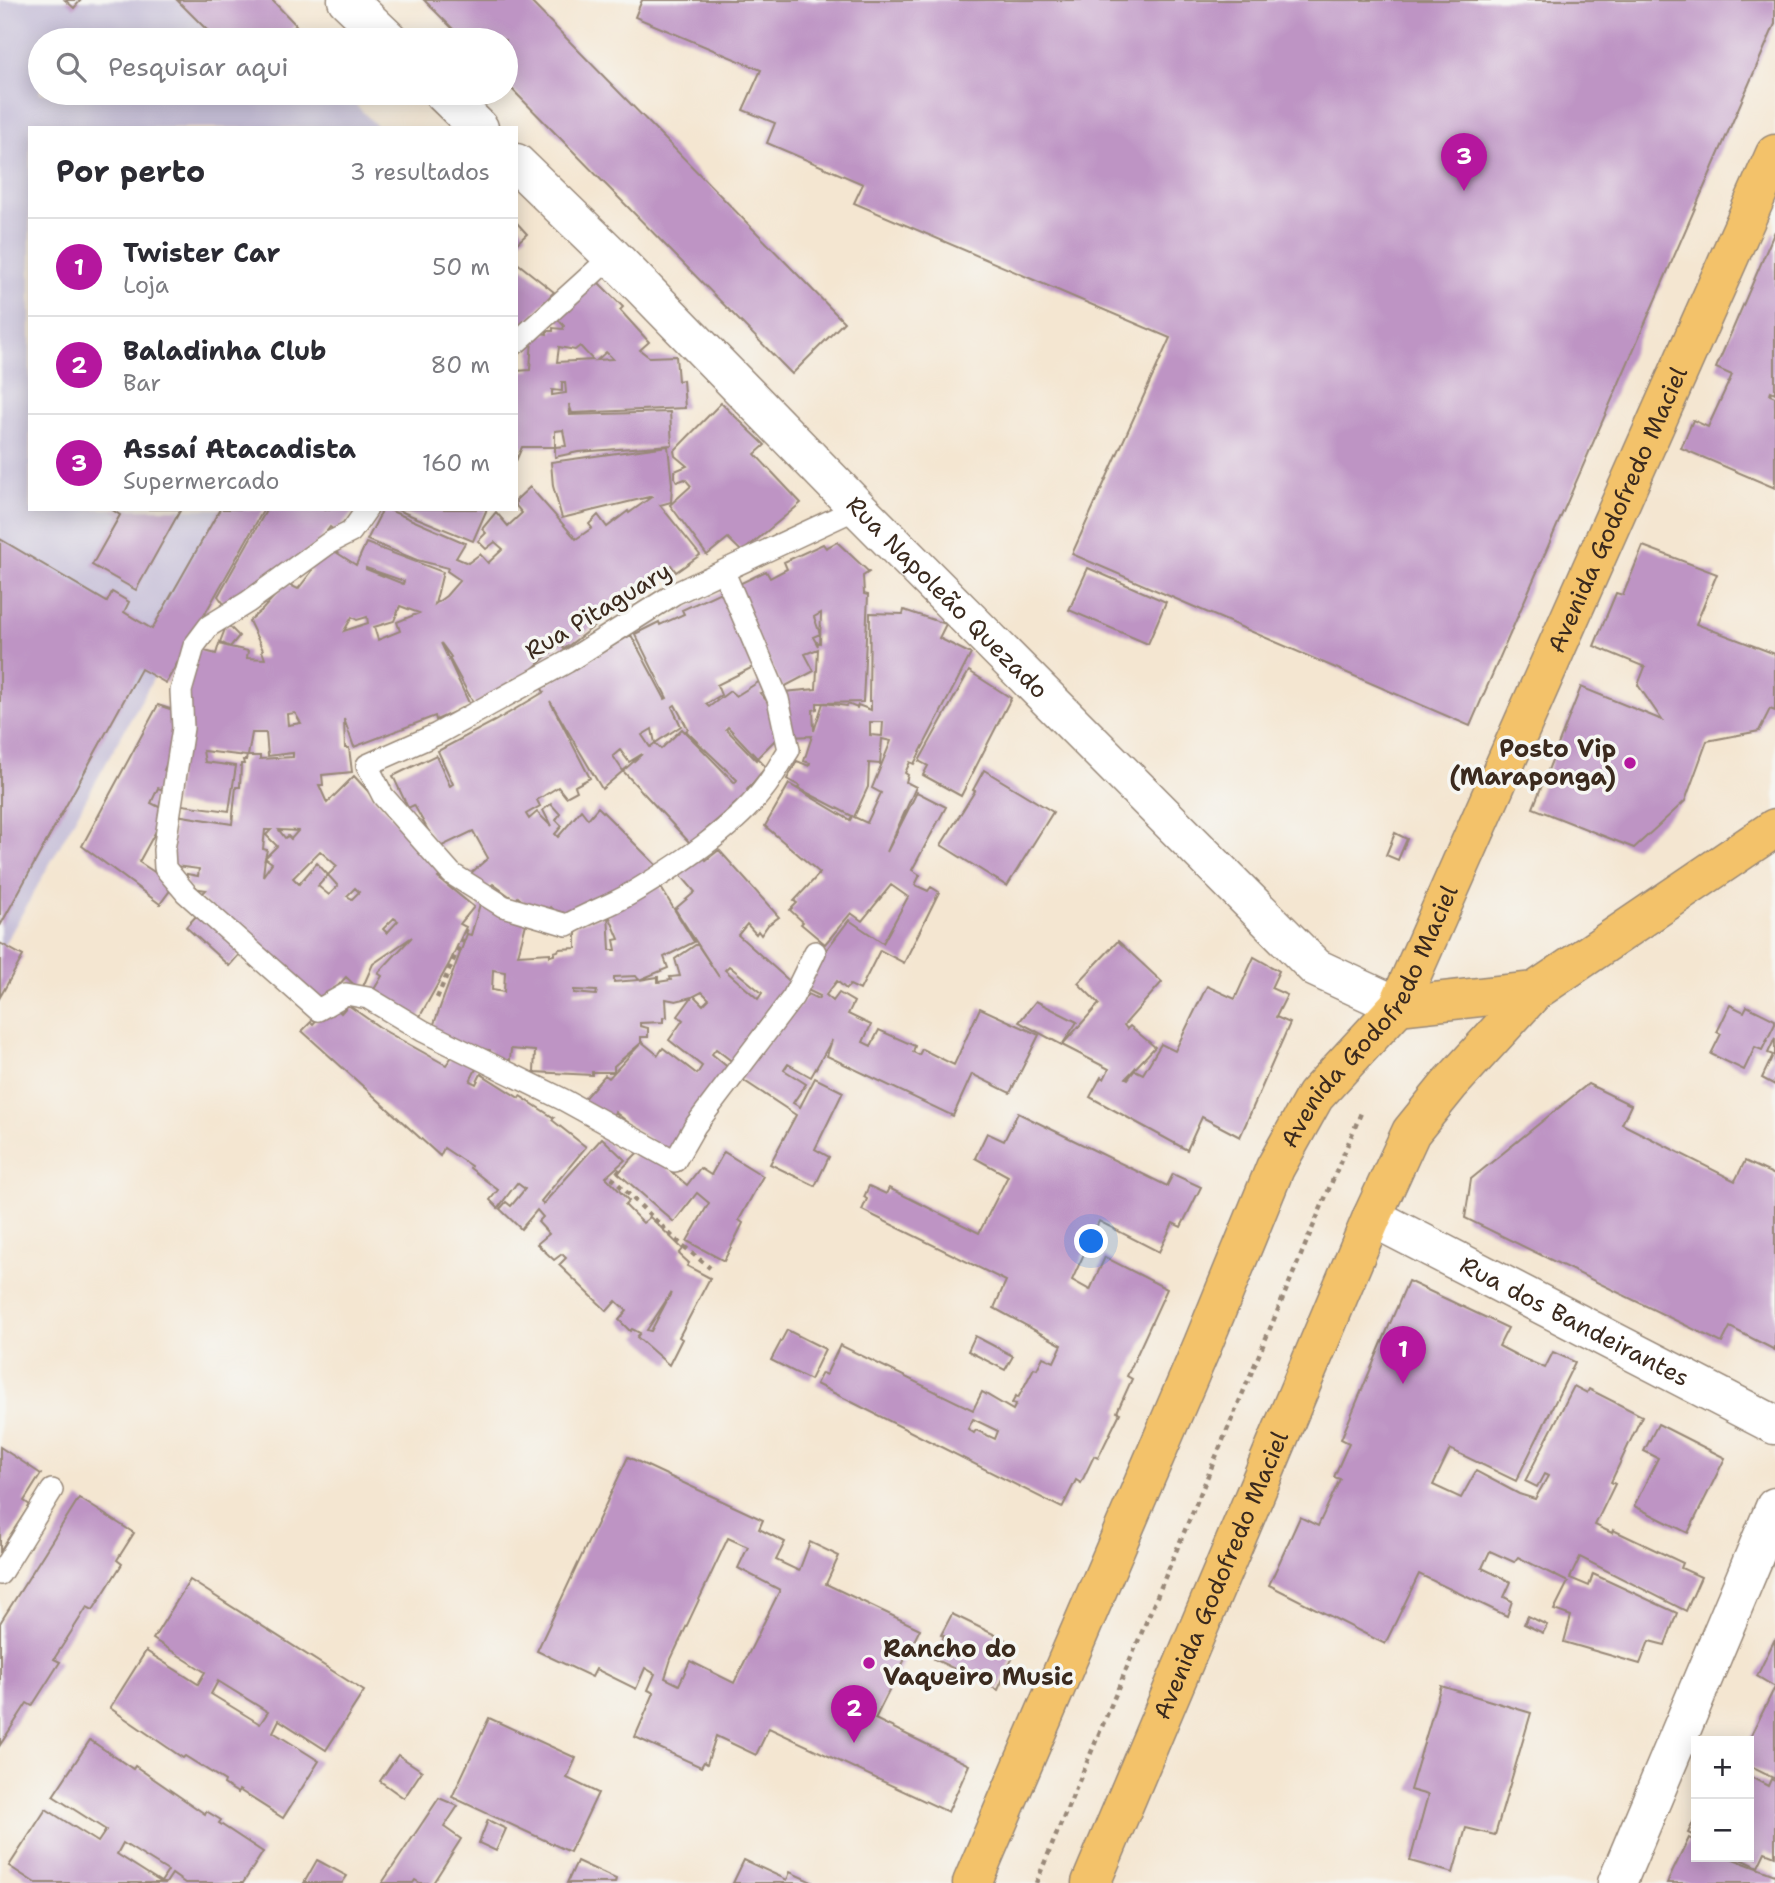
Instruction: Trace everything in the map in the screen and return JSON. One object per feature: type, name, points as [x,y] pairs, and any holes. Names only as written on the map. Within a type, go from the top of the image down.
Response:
[{"type":"main road","name":"Avenida Godofredo Maciel","points":[[972,1883],[1203,1344],[1275,1168],[1315,1096],[1398,1006],[1775,154]]},
{"type":"main road","points":[[1398,1006],[1535,991],[1775,828]]},
{"type":"main road","name":"Avenida Godofredo Maciel","points":[[1091,1883],[1372,1217],[1412,1132],[1449,1085],[1535,991]]},
{"type":"street","points":[[347,0],[376,28]]},
{"type":"street","points":[[455,105],[477,126]]},
{"type":"street","name":"Rua Napoleão Quezado","points":[[518,165],[612,256],[858,508],[1316,968],[1398,1006]]},
{"type":"street","name":"Rua dos Bandeirantes","points":[[1372,1217],[1775,1425]]},
{"type":"street","points":[[1616,1883],[1775,1507]]},
{"type":"lane","points":[[518,342],[612,256]]},
{"type":"lane","name":"Rua Pitaguary","points":[[482,892],[452,874],[383,796],[367,765],[437,733],[567,662],[674,594],[858,508]]},
{"type":"lane","points":[[366,511],[351,532],[329,543],[248,602],[209,626],[194,646],[181,691],[183,728],[164,850],[164,868],[186,893],[318,1010],[346,994],[368,998],[423,1031],[564,1100],[676,1161],[695,1126],[793,997],[815,952]]},
{"type":"lane","points":[[482,892],[503,906],[567,925],[629,895],[692,852],[739,815],[765,787],[789,750],[778,699],[724,572]]},
{"type":"lane","points":[[0,1574],[52,1490]]},
{"type":"path","points":[[423,1031],[482,892]]},
{"type":"path","points":[[1315,1096],[1412,1132]]},
{"type":"path","points":[[639,1143],[613,1179],[675,1239],[710,1268]]},
{"type":"shaded area","points":[[0,0],[250,0],[279,28],[28,28],[28,105],[356,105],[377,126],[28,126],[28,511],[247,511],[0,953]]},
{"type":"building","points":[[65,0],[81,0],[74,8]]},
{"type":"building","points":[[177,0],[272,0],[296,25],[293,28],[205,28]]},
{"type":"building","points":[[424,0],[529,0],[844,322],[792,374],[518,95],[518,28],[452,28]]},
{"type":"building","points":[[642,0],[1775,0],[1775,24],[1470,726],[1072,554],[1170,338],[854,203],[863,184],[767,143],[775,123],[743,110],[761,70],[635,17]]},
{"type":"building","points":[[518,224],[527,234],[518,242]]},
{"type":"building","points":[[1775,231],[1775,393],[1771,391],[1770,395],[1775,397],[1775,488],[1681,448],[1693,420],[1708,427],[1732,375],[1716,368]]},
{"type":"building","points":[[518,264],[554,292],[518,331]]},
{"type":"building","points":[[595,279],[623,307],[620,310],[649,342],[640,350],[649,357],[676,356],[678,381],[683,380],[685,408],[572,413],[569,404],[570,415],[670,412],[672,445],[578,452],[555,457],[555,447],[522,447],[518,456],[518,371],[530,370],[532,338],[537,339],[541,333],[547,334],[547,331],[553,331],[553,328],[563,329],[564,326],[555,316]],"holes":[[[580,346],[593,360],[557,362],[559,347],[575,350]],[[606,352],[613,359],[597,360]],[[562,382],[565,382],[566,393],[552,395],[552,390],[562,391]],[[563,430],[566,446],[555,447],[555,431]]]},
{"type":"building","points":[[721,403],[765,445],[755,454],[801,503],[742,552],[728,538],[707,555],[670,505],[691,486],[685,479],[677,482],[675,478],[675,471],[687,466],[675,456],[674,451]]},
{"type":"building","points":[[668,446],[671,502],[660,505],[700,555],[676,572],[671,565],[652,580],[656,584],[631,603],[629,600],[564,649],[560,644],[519,681],[515,678],[509,682],[513,687],[474,704],[449,658],[451,657],[441,643],[470,705],[436,720],[435,716],[354,747],[344,719],[345,748],[349,748],[352,772],[322,775],[323,785],[319,785],[327,803],[354,776],[443,873],[438,878],[474,907],[460,924],[466,927],[419,1018],[373,991],[382,976],[378,973],[412,937],[373,964],[361,991],[346,977],[319,1007],[199,897],[206,890],[186,887],[187,874],[198,876],[199,869],[168,865],[176,815],[232,824],[236,787],[240,787],[241,764],[244,764],[243,760],[246,760],[247,756],[203,751],[205,762],[236,766],[229,811],[174,804],[194,648],[216,654],[219,644],[248,651],[247,658],[265,659],[249,621],[286,583],[298,589],[312,571],[307,569],[328,547],[356,565],[366,543],[443,572],[435,604],[446,596],[460,580],[447,571],[448,568],[417,560],[367,540],[382,511],[392,511],[465,543],[456,558],[468,563],[480,554],[488,563],[503,549],[495,542],[486,549],[478,541],[486,533],[482,529],[496,512],[508,526],[522,513],[518,508],[518,498],[530,487],[576,539],[592,528],[589,524],[598,515],[607,527],[653,496],[562,518],[553,486],[551,462]],"holes":[[[366,569],[404,581],[403,584]],[[400,606],[419,613],[397,622],[400,631],[378,640],[374,627],[394,621]],[[352,617],[357,620],[367,617],[368,623],[344,631]],[[295,713],[301,723],[288,725],[287,714]],[[252,733],[266,733],[268,756],[293,753],[293,757],[260,759],[260,756],[248,756]],[[265,830],[271,830],[266,835],[277,846],[265,858],[267,850],[263,849]],[[279,830],[298,831],[291,839],[288,836],[285,838]],[[320,851],[337,866],[328,875],[317,863],[299,884],[293,878]],[[265,858],[272,863],[263,876]],[[328,875],[338,886],[329,895],[318,886]],[[355,888],[359,892],[352,899],[347,896]],[[394,918],[398,921],[387,933],[383,929]]]},
{"type":"building","points":[[114,511],[180,511],[136,590],[92,565],[120,515]]},
{"type":"building","points":[[219,511],[263,511],[166,683],[141,669],[0,926],[0,539],[107,602],[112,592],[129,602],[124,612],[152,629]]},
{"type":"building","points":[[266,511],[354,511],[336,532],[330,527],[317,544],[227,608],[218,596]]},
{"type":"building","points":[[400,511],[486,511],[473,541]]},
{"type":"building","points":[[837,542],[869,572],[863,576],[864,594],[868,595],[863,702],[817,703],[817,709],[813,710],[814,731],[823,703],[848,704],[857,708],[858,705],[871,710],[870,613],[903,614],[904,610],[946,624],[939,638],[971,654],[914,764],[910,762],[905,773],[908,775],[906,782],[916,787],[887,852],[917,792],[946,807],[912,870],[920,875],[915,885],[928,891],[931,887],[939,892],[904,963],[880,950],[860,990],[850,985],[846,989],[837,981],[826,995],[833,1001],[839,993],[854,1002],[848,1014],[871,1025],[863,1042],[871,1046],[879,1030],[915,1046],[913,1052],[919,1055],[922,1049],[954,1065],[980,1008],[1039,1035],[1010,1093],[972,1074],[953,1116],[827,1056],[832,1040],[811,1077],[788,1064],[784,1070],[806,1084],[793,1103],[800,1107],[815,1078],[843,1092],[815,1149],[829,1157],[815,1186],[770,1164],[796,1115],[737,1076],[808,994],[818,999],[820,996],[801,987],[849,920],[883,943],[908,897],[891,885],[862,921],[851,913],[825,944],[801,924],[803,922],[790,910],[797,903],[794,901],[820,873],[765,826],[789,784],[850,820],[852,816],[798,788],[800,786],[787,779],[797,761],[809,766],[810,763],[804,761],[812,736],[789,737],[784,692],[816,689],[818,649],[805,654],[814,671],[782,688],[733,587],[766,571],[770,578],[787,569],[784,562],[823,544],[826,548]],"holes":[[[821,613],[820,643],[817,642],[818,646],[813,637],[820,634],[814,617]],[[870,722],[883,722],[882,736],[870,735]],[[882,739],[891,741],[872,788],[881,793],[867,823],[854,817],[868,787],[869,763],[880,764]]]},
{"type":"building","points":[[1643,546],[1717,574],[1696,624],[1775,654],[1775,711],[1770,709],[1759,731],[1707,741],[1685,801],[1634,848],[1533,808],[1581,687],[1662,720],[1638,685],[1645,667],[1594,646],[1616,593],[1623,595]]},
{"type":"building","points":[[1088,568],[1166,602],[1148,644],[1069,610]]},
{"type":"building","points":[[725,590],[759,664],[717,685],[721,695],[706,704],[709,707],[730,691],[736,696],[765,678],[769,691],[760,693],[775,710],[782,733],[757,758],[766,767],[748,792],[690,843],[623,771],[602,789],[550,701],[590,778],[575,786],[577,791],[566,797],[558,787],[537,800],[540,806],[526,814],[529,819],[537,812],[551,826],[543,810],[551,804],[560,814],[556,820],[562,826],[555,834],[558,837],[581,810],[588,819],[598,807],[656,865],[640,877],[630,890],[625,884],[567,923],[551,907],[547,913],[528,906],[518,897],[516,901],[493,884],[486,890],[470,874],[488,858],[473,831],[438,848],[414,805],[408,808],[393,776],[436,755],[450,786],[453,784],[438,751],[544,692],[541,687],[631,635],[665,699],[667,698],[635,634],[684,614],[682,610]],"holes":[[[675,705],[688,729],[686,731],[737,780],[735,783],[682,729],[661,749],[655,743],[681,726],[672,707]],[[728,727],[757,758],[756,760],[726,729]],[[652,729],[655,743],[650,747],[642,735]],[[620,750],[629,762],[642,754],[623,771],[613,756]]]},
{"type":"building","points":[[227,624],[239,636],[230,647],[220,642]]},
{"type":"building","points":[[969,671],[1011,698],[961,796],[923,775],[928,766],[919,761]]},
{"type":"building","points":[[158,705],[179,712],[176,742],[164,770],[173,773],[166,791],[158,788],[151,803],[167,811],[139,862],[174,885],[160,904],[82,846]]},
{"type":"building","points":[[984,770],[1053,812],[1007,886],[941,845],[975,791],[973,790]]},
{"type":"building","points":[[1395,833],[1407,839],[1398,860],[1386,855]]},
{"type":"building","points":[[719,850],[779,917],[768,925],[761,935],[758,931],[756,934],[747,924],[738,935],[795,986],[734,1063],[716,1049],[712,1054],[731,1070],[672,1157],[615,1112],[608,1123],[581,1102],[605,1075],[609,1078],[642,1042],[658,1055],[663,1048],[697,1074],[702,1066],[669,1040],[683,1020],[678,1016],[692,997],[676,1001],[666,999],[667,1017],[663,1018],[663,1022],[640,1023],[640,1026],[648,1028],[648,1037],[641,1037],[641,1043],[614,1066],[614,1072],[592,1072],[592,1075],[534,1072],[535,1051],[511,1049],[510,1060],[490,1059],[490,1050],[453,1045],[431,1032],[467,934],[471,935],[480,904],[528,916],[518,955],[550,953],[550,956],[559,949],[576,948],[576,924],[608,914],[610,950],[616,950],[614,940],[619,939],[607,911],[660,886],[694,942],[664,957],[668,968],[639,980],[658,977],[658,982],[680,976],[675,959],[697,944],[719,977],[675,909],[695,892],[679,873],[702,855],[706,860]],"holes":[[[729,966],[762,993],[758,999],[725,970]],[[493,970],[505,972],[504,992],[492,990]],[[636,976],[639,980],[614,982],[614,977]],[[574,990],[597,991],[596,995],[574,993]],[[702,992],[709,999],[703,1005],[694,996]]]},
{"type":"building","points":[[199,913],[243,950],[229,966],[186,927]]},
{"type":"building","points":[[1118,941],[1162,982],[1124,1025],[1127,1029],[1130,1026],[1155,1047],[1126,1078],[1128,1079],[1135,1070],[1143,1074],[1161,1044],[1175,1051],[1207,986],[1235,999],[1254,957],[1279,971],[1271,988],[1287,995],[1276,1017],[1290,1023],[1240,1137],[1202,1117],[1187,1150],[1090,1097],[1101,1077],[1104,1079],[1109,1069],[1062,1045],[1099,1004],[1078,983]]},
{"type":"building","points":[[0,943],[23,956],[0,997]]},
{"type":"building","points":[[1036,1001],[1077,1022],[1062,1045],[1019,1022]]},
{"type":"building","points":[[331,1004],[341,1013],[348,1005],[385,1031],[446,1065],[456,1051],[477,1067],[470,1081],[476,1084],[481,1074],[554,1118],[552,1120],[586,1147],[541,1201],[543,1204],[602,1138],[625,1160],[606,1177],[629,1201],[625,1205],[643,1223],[650,1217],[683,1249],[679,1254],[689,1263],[687,1266],[710,1278],[679,1337],[682,1339],[669,1365],[637,1337],[640,1333],[632,1329],[630,1331],[619,1320],[627,1311],[616,1301],[607,1311],[559,1265],[566,1258],[562,1254],[554,1260],[537,1244],[549,1234],[538,1222],[543,1217],[537,1210],[521,1229],[500,1209],[506,1202],[511,1206],[525,1189],[517,1183],[498,1208],[490,1200],[498,1190],[470,1168],[471,1166],[444,1148],[440,1156],[302,1031],[311,1022],[313,1024]],"holes":[[[671,1293],[651,1331],[647,1330]]]},
{"type":"building","points":[[1730,1005],[1744,1012],[1747,1006],[1775,1020],[1762,1050],[1755,1047],[1744,1070],[1711,1054],[1721,1034],[1717,1032]]},
{"type":"building","points":[[1775,1038],[1775,1085],[1762,1078],[1773,1055],[1768,1053]]},
{"type":"building","points":[[1588,1084],[1631,1105],[1622,1124],[1735,1181],[1745,1161],[1775,1175],[1775,1350],[1730,1327],[1722,1343],[1465,1218],[1471,1179]]},
{"type":"building","points":[[1018,1113],[1167,1186],[1173,1174],[1201,1187],[1181,1227],[1173,1223],[1159,1252],[1099,1221],[1072,1280],[1090,1290],[1105,1257],[1167,1289],[1127,1376],[1132,1379],[1117,1412],[1120,1413],[1098,1458],[1094,1456],[1081,1483],[1076,1480],[1062,1508],[816,1384],[822,1373],[826,1375],[840,1345],[973,1410],[982,1392],[1013,1410],[1016,1404],[1012,1403],[1016,1396],[1018,1398],[1043,1357],[1054,1362],[1062,1345],[994,1308],[1006,1281],[862,1210],[869,1186],[886,1194],[889,1188],[979,1233],[1008,1176],[975,1158],[987,1133],[1004,1141]],"holes":[[[973,1419],[998,1431],[995,1439],[968,1429]]]},
{"type":"building","points":[[645,1149],[687,1185],[700,1168],[711,1175],[724,1152],[763,1176],[739,1220],[743,1223],[724,1261],[687,1241],[709,1203],[697,1193],[674,1222],[618,1173],[640,1150]]},
{"type":"building","points":[[1408,1281],[1508,1328],[1499,1346],[1522,1358],[1545,1368],[1553,1352],[1575,1362],[1516,1481],[1450,1449],[1433,1485],[1461,1498],[1476,1471],[1519,1494],[1535,1499],[1548,1476],[1544,1474],[1537,1487],[1525,1481],[1574,1386],[1587,1393],[1589,1389],[1642,1416],[1611,1482],[1615,1484],[1595,1525],[1612,1533],[1613,1530],[1683,1563],[1681,1568],[1701,1577],[1686,1611],[1580,1557],[1570,1578],[1589,1586],[1593,1574],[1677,1613],[1665,1645],[1649,1641],[1640,1664],[1564,1642],[1571,1616],[1554,1610],[1568,1582],[1518,1557],[1514,1562],[1490,1551],[1482,1568],[1511,1582],[1504,1597],[1512,1601],[1507,1616],[1419,1574],[1385,1644],[1269,1585],[1300,1517],[1318,1526],[1340,1479],[1334,1477],[1349,1443],[1341,1439]]},
{"type":"building","points":[[787,1330],[825,1349],[810,1380],[771,1360]]},
{"type":"building","points":[[975,1336],[1013,1356],[1005,1370],[968,1351]]},
{"type":"building","points":[[1658,1424],[1725,1458],[1688,1533],[1634,1506],[1658,1458],[1644,1451]]},
{"type":"building","points":[[0,1447],[41,1474],[24,1501],[30,1505],[0,1551]]},
{"type":"building","points":[[628,1457],[763,1520],[759,1529],[785,1542],[776,1560],[799,1571],[810,1542],[839,1556],[826,1584],[920,1629],[875,1719],[969,1765],[948,1812],[769,1728],[756,1755],[716,1736],[707,1764],[704,1762],[701,1767],[635,1737],[654,1693],[648,1690],[655,1674],[645,1668],[636,1689],[596,1669],[592,1677],[537,1651]],"holes":[[[728,1538],[748,1547],[738,1568],[780,1590],[734,1683],[690,1661],[679,1685],[665,1678],[671,1659]]]},
{"type":"building","points":[[79,1498],[134,1533],[117,1560],[122,1564],[93,1610],[87,1607],[54,1659],[60,1662],[32,1706],[27,1703],[0,1745],[0,1623]]},
{"type":"building","points":[[190,1580],[364,1691],[326,1750],[279,1720],[273,1732],[319,1761],[283,1818],[239,1790],[238,1793],[224,1784],[225,1781],[185,1756],[183,1758],[110,1708],[146,1651],[198,1684],[205,1672],[153,1639]],"holes":[[[218,1681],[268,1712],[260,1724],[211,1694]]]},
{"type":"building","points":[[952,1614],[1018,1646],[998,1690],[934,1659],[944,1636],[941,1635]]},
{"type":"building","points":[[1528,1616],[1547,1625],[1543,1633],[1524,1624]]},
{"type":"building","points":[[1775,1639],[1775,1687],[1757,1676]]},
{"type":"building","points":[[1441,1686],[1531,1713],[1495,1835],[1466,1828],[1453,1873],[1410,1861],[1428,1795],[1410,1790]]},
{"type":"building","points":[[1775,1687],[1775,1779],[1754,1768],[1754,1736],[1751,1736]]},
{"type":"building","points":[[489,1718],[576,1758],[567,1778],[598,1793],[570,1852],[452,1797]]},
{"type":"building","points":[[90,1740],[133,1769],[135,1766],[205,1814],[206,1811],[221,1820],[219,1823],[263,1852],[243,1883],[185,1883],[172,1874],[166,1883],[35,1883],[9,1866],[46,1809],[98,1842],[106,1830],[53,1796]],"holes":[[[123,1843],[168,1871],[161,1882],[117,1854]]]},
{"type":"building","points":[[398,1755],[422,1771],[404,1798],[380,1781]]},
{"type":"building","points":[[1754,1779],[1768,1786],[1771,1779],[1775,1781],[1775,1856],[1765,1852],[1758,1867],[1748,1862],[1754,1862]]},
{"type":"building","points":[[439,1798],[458,1806],[444,1827],[461,1839],[433,1883],[420,1883],[415,1880],[413,1883],[382,1883]]},
{"type":"building","points":[[488,1820],[506,1829],[496,1851],[479,1843]]},
{"type":"building","points":[[1689,1838],[1691,1862],[1741,1862],[1775,1875],[1775,1883],[1667,1883]]},
{"type":"building","points":[[317,1860],[347,1876],[342,1883],[304,1883]]},
{"type":"building","points":[[744,1860],[787,1880],[790,1872],[814,1883],[733,1883]]},
{"type":"building","points":[[577,1861],[616,1879],[615,1883],[567,1883]]},
{"type":"place","name":"Assaí Atacadista","points":[[1464,191]]},
{"type":"place","name":"Posto Vip (Maraponga)","points":[[1630,763]]},
{"type":"place","name":"Twister Car","points":[[1403,1384]]},
{"type":"place","name":"Rancho do Vaqueiro Music","points":[[869,1663]]},
{"type":"place","name":"Baladinha Club","points":[[854,1743]]}]
